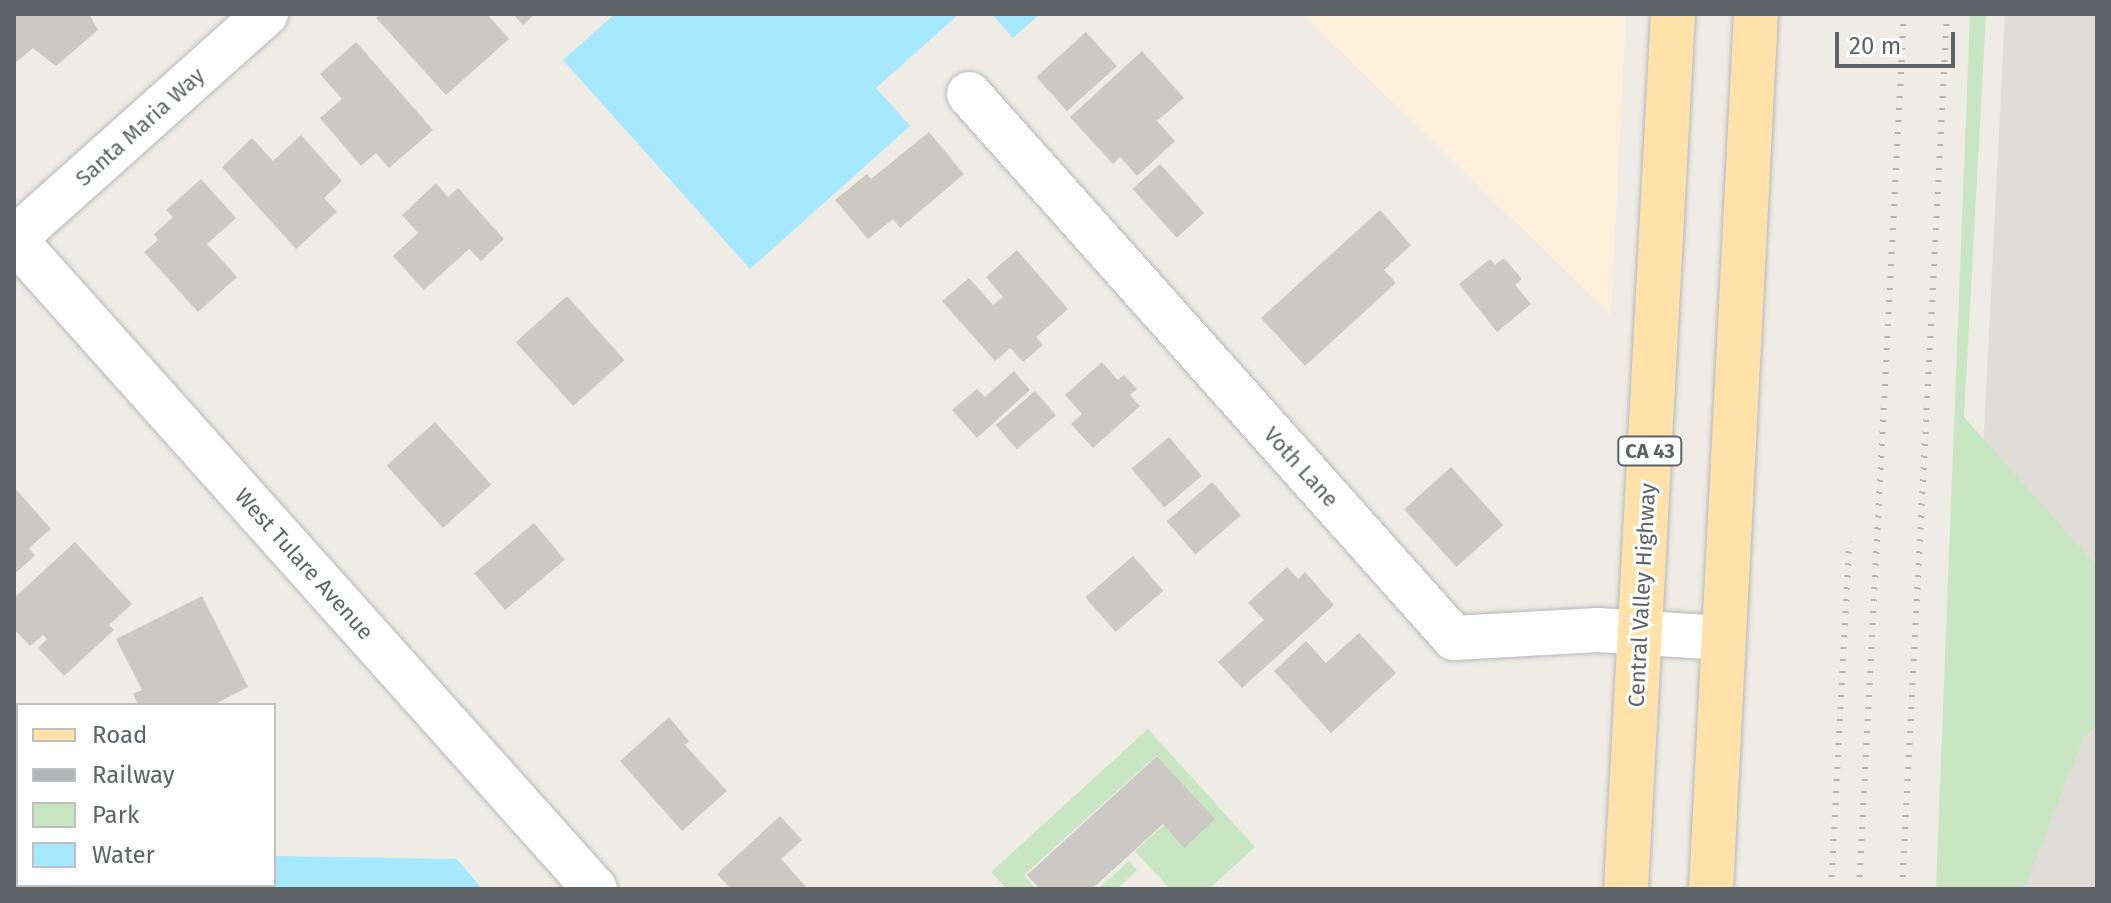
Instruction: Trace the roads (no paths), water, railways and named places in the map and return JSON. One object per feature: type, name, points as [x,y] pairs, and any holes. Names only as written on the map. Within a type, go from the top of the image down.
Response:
[{"type":"main road","name":"Central Valley Highway","points":[[1626,889],[1673,14]]},
{"type":"main road","points":[[1711,889],[1756,14]]},
{"type":"street","name":"Santa Maria Way","points":[[14,239],[266,14]]},
{"type":"street","name":"Voth Lane","points":[[969,94],[1454,638],[1640,630],[1723,638]]},
{"type":"street","name":"West Tulare Avenue","points":[[14,239],[595,889]]},
{"type":"water","points":[[615,14],[959,14],[876,88],[910,126],[750,269],[563,60]]},
{"type":"water","points":[[992,14],[1040,14],[1013,38]]},
{"type":"water","points":[[276,856],[457,859],[482,889],[173,889],[276,887]]},
{"type":"railway","points":[[1859,889],[1904,14]]},
{"type":"railway","points":[[1902,889],[1947,14]]},
{"type":"railway","points":[[1831,889],[1849,541]]}]
